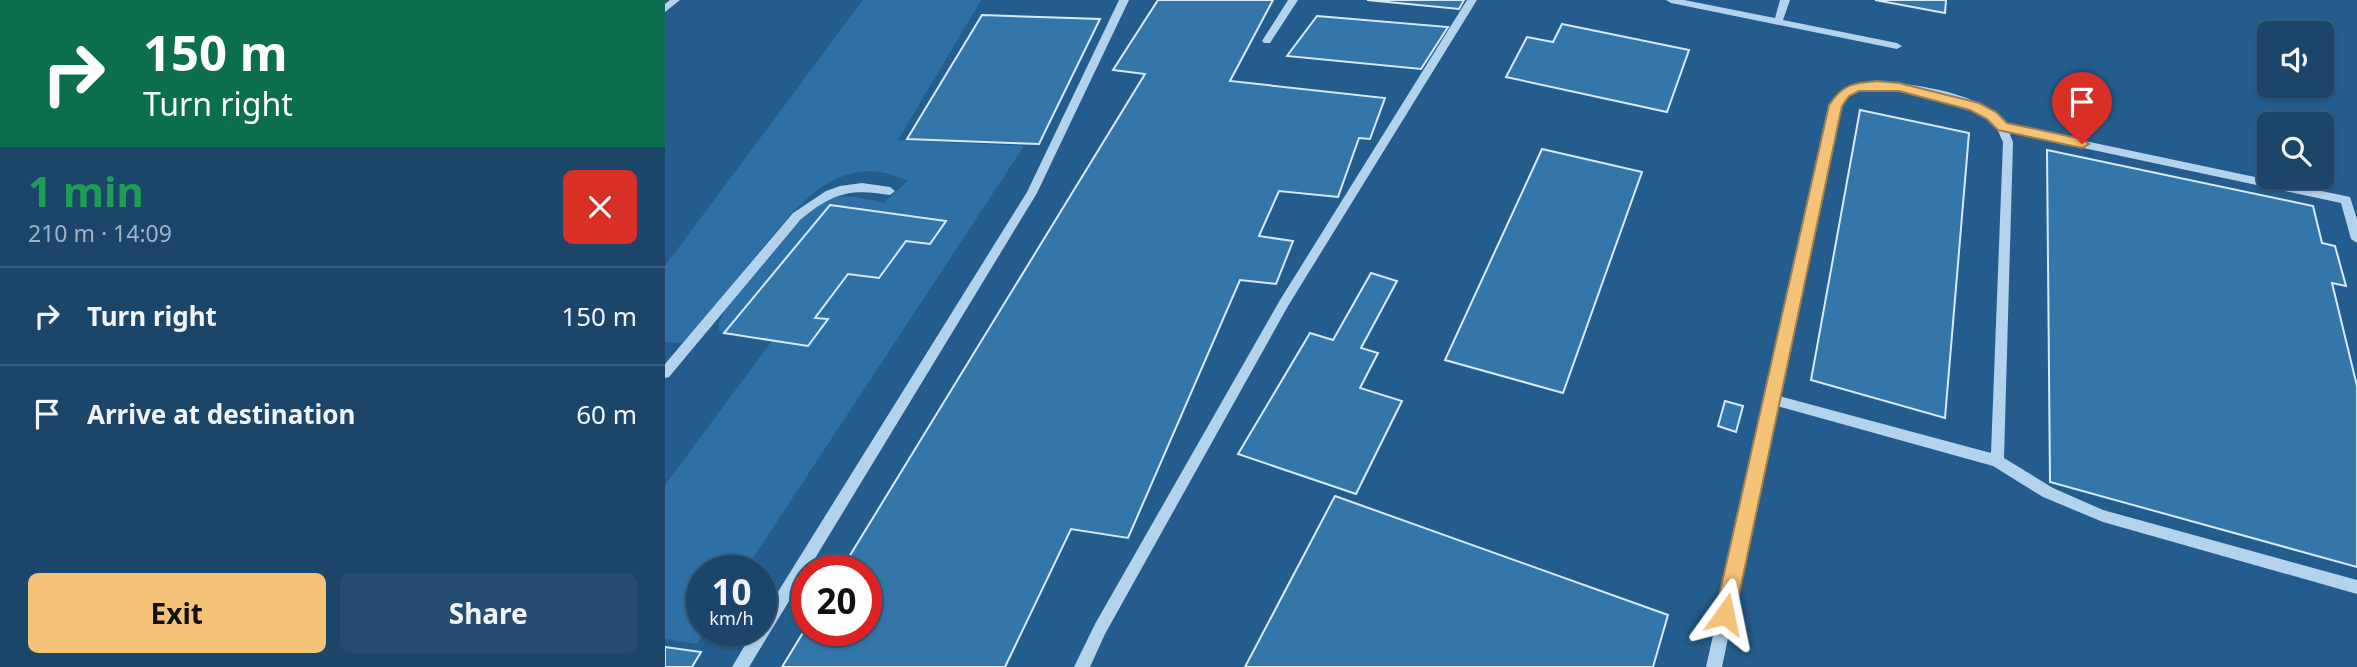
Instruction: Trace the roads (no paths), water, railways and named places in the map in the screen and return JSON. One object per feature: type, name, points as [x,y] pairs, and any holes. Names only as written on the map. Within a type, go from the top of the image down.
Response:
[{"type":"lane","points":[[665,9],[675,0]]},
{"type":"lane","points":[[740,667],[1033,194],[1124,0]]},
{"type":"lane","points":[[1267,41],[1293,0]]},
{"type":"lane","points":[[1081,667],[1284,303],[1472,0]]},
{"type":"lane","points":[[1671,0],[1897,46]]},
{"type":"lane","points":[[1778,22],[1785,0]]},
{"type":"lane","points":[[1714,667],[1835,105],[1844,93],[1857,87],[1899,87],[1974,106],[1991,116],[2002,127],[2008,142],[1997,461]]},
{"type":"lane","points":[[2002,127],[2346,200],[2357,239]]},
{"type":"lane","points":[[665,373],[797,216],[816,200],[849,186],[890,191]]},
{"type":"lane","points":[[1771,399],[1997,461],[2030,485],[2103,516],[2357,587]]}]
